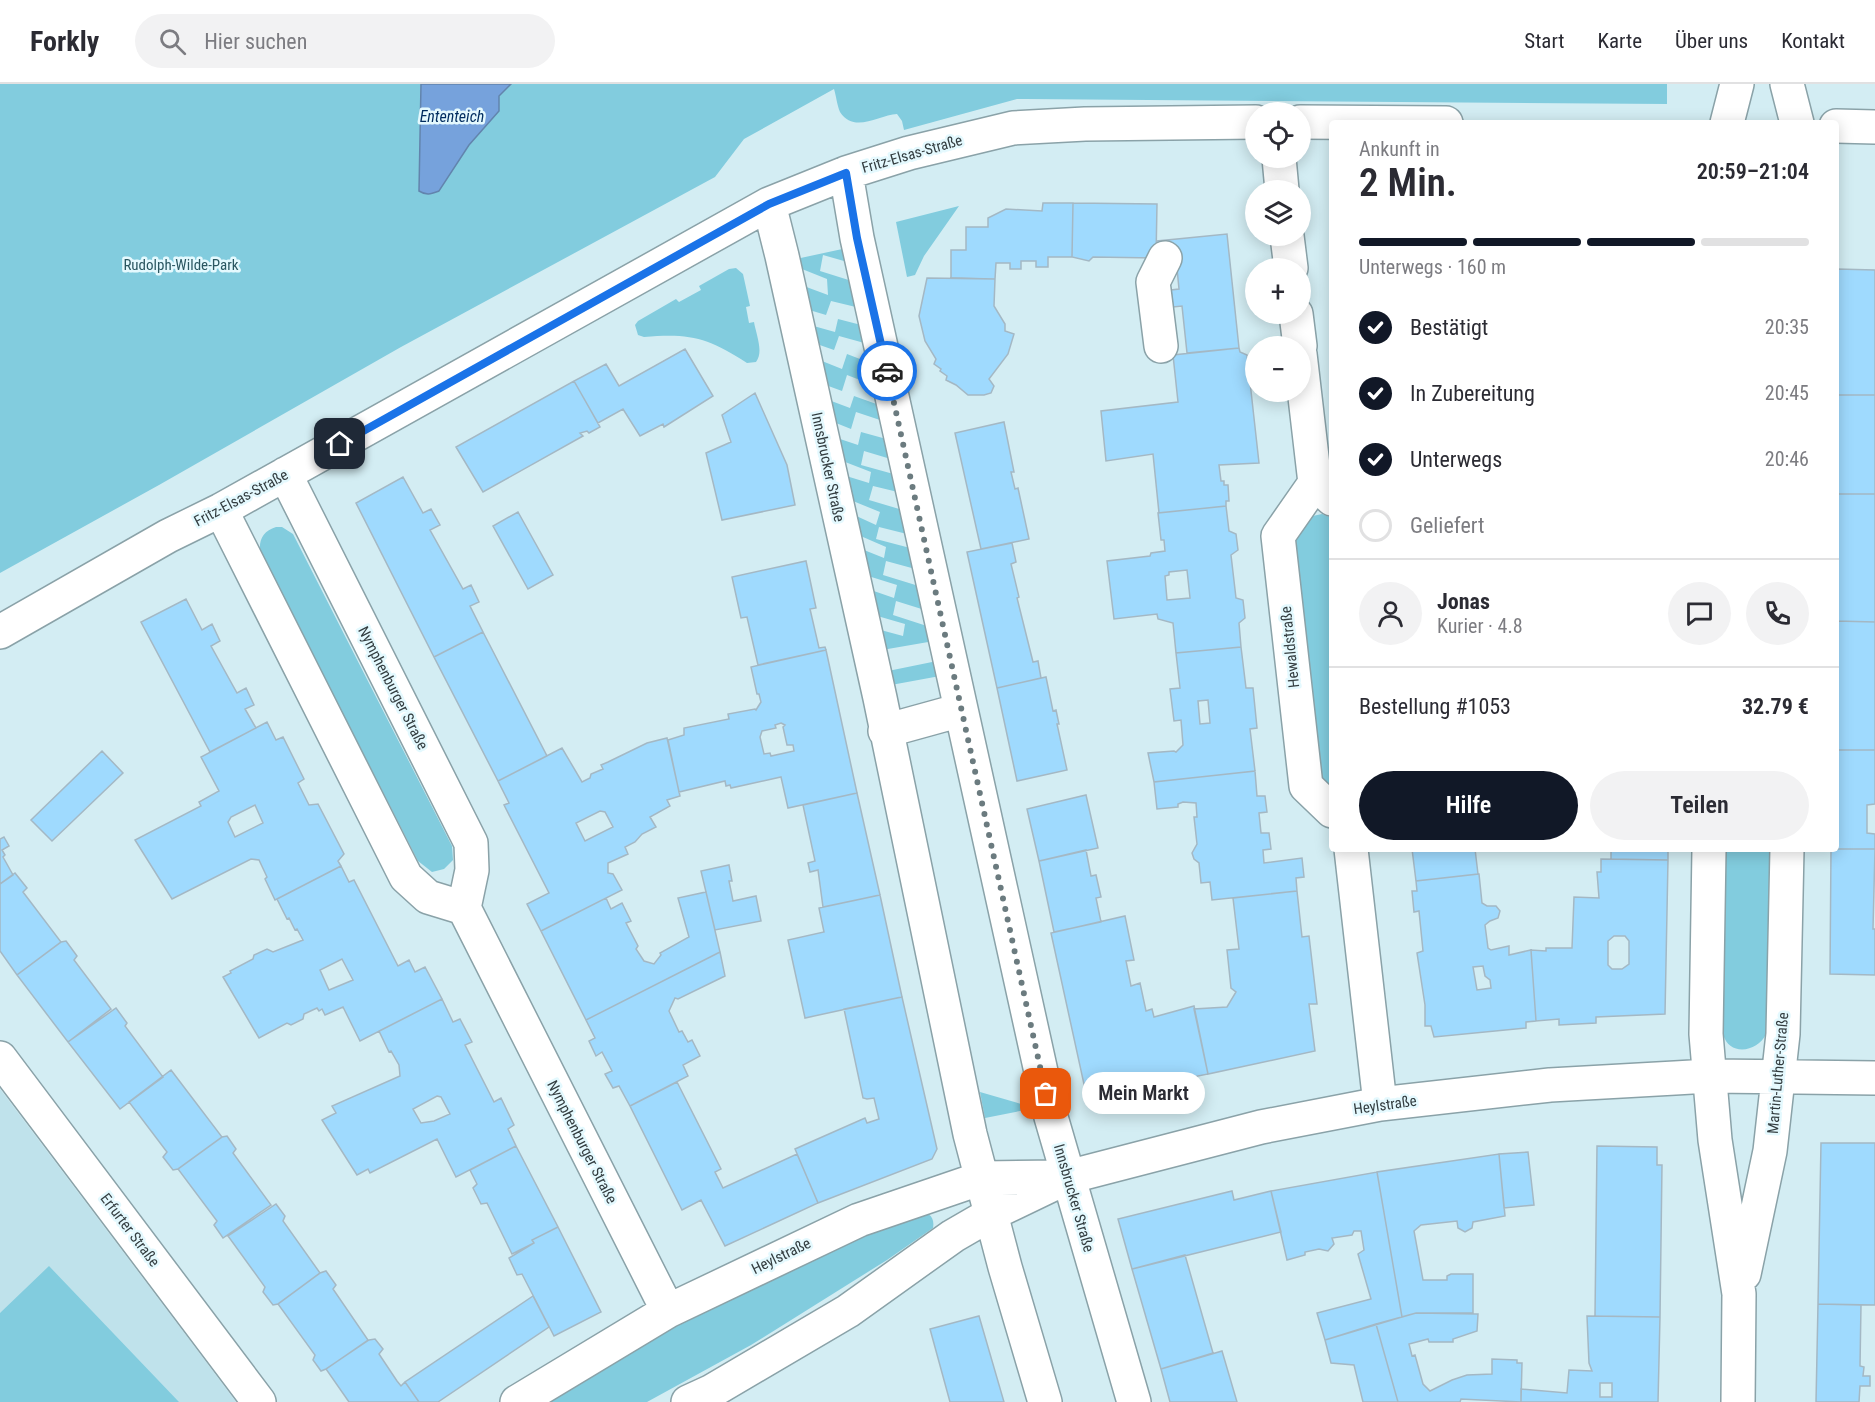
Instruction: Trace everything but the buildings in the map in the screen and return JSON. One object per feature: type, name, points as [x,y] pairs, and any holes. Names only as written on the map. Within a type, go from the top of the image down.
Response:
[{"type":"street","points":[[1728,120],[1737,84]]},
{"type":"street","points":[[1788,84],[1796,120]]},
{"type":"street","name":"Fritz-Elsas-Straße","points":[[0,632],[168,536],[221,510],[769,204],[846,173],[909,153],[1013,128],[1085,124],[1245,122]]},
{"type":"street","points":[[1311,122],[1329,122]]},
{"type":"street","points":[[1839,126],[1875,127]]},
{"type":"street","name":"Innsbrucker Straße","points":[[846,173],[857,238],[1051,1117],[1134,1402]]},
{"type":"street","name":"Innsbrucker Straße","points":[[769,204],[875,676],[970,1134],[1045,1402]]},
{"type":"street","points":[[1161,346],[1153,282],[1165,258]]},
{"type":"street","name":"Hewaldstraße","points":[[1308,402],[1323,491],[1278,536],[1306,786],[1329,808]]},
{"type":"street","name":"Nymphenburger Straße","points":[[285,474],[471,843],[472,870],[464,908],[668,1311]]},
{"type":"street","points":[[221,510],[406,878],[428,897],[464,908]]},
{"type":"street","points":[[885,731],[962,710]]},
{"type":"street","points":[[1351,852],[1380,1104]]},
{"type":"street","name":"Martin-Luther-Straße","points":[[1709,852],[1706,1020],[1715,1140],[1739,1294],[1738,1402]]},
{"type":"street","name":"Martin-Luther-Straße","points":[[1739,1294],[1770,1151],[1783,1034],[1787,852]]},
{"type":"street","name":"Erfurter Straße","points":[[0,1058],[259,1402]]},
{"type":"street","name":"Heylstraße","points":[[688,1402],[712,1391],[848,1311],[953,1236],[1068,1177],[1261,1127],[1380,1104],[1550,1085],[1709,1076],[1778,1077]]},
{"type":"street","points":[[1778,1077],[1875,1078]]},
{"type":"street","name":"Heylstraße","points":[[518,1402],[668,1311],[859,1220],[982,1178],[1068,1177]]},
{"type":"shaded area","points":[[0,1089],[188,1338],[236,1402],[0,1402]]},
{"type":"green space","name":"Rudolph-Wilde-Park","points":[[0,84],[421,84],[419,191],[425,194],[498,111],[499,96],[511,84],[1667,84],[1667,104],[1017,99],[904,130],[897,114],[867,122],[852,122],[840,112],[834,89],[744,139],[715,177],[401,347],[0,573]]},
{"type":"green space","points":[[959,206],[924,256],[915,275],[907,277],[896,222]]},
{"type":"green space","points":[[847,248],[851,263],[823,255],[820,271],[855,282],[860,308],[831,301],[826,315],[806,309],[801,285],[828,295],[827,279],[797,267],[796,259]]},
{"type":"green space","points":[[736,268],[743,274],[750,306],[746,307],[749,323],[754,322],[758,337],[759,353],[756,362],[747,363],[721,348],[698,339],[638,335],[635,325],[638,321],[676,299],[679,302],[701,290],[699,286],[729,269]]},
{"type":"green space","points":[[838,319],[865,326],[868,344],[839,336],[834,350],[814,343],[810,325],[835,332]]},
{"type":"green space","points":[[847,354],[873,364],[878,387],[847,375],[842,391],[823,384],[817,359],[842,369]]},
{"type":"green space","points":[[854,396],[882,406],[886,422],[856,412],[851,429],[831,421],[826,399],[850,408]]},
{"type":"green space","points":[[861,432],[890,440],[894,460],[864,451],[861,465],[897,475],[902,493],[873,486],[869,500],[906,511],[911,535],[879,527],[876,539],[914,549],[919,570],[886,561],[883,575],[922,587],[928,611],[896,601],[893,615],[930,627],[934,641],[882,650],[877,629],[903,636],[905,624],[874,615],[868,589],[894,598],[897,585],[865,575],[859,548],[884,558],[886,547],[856,534],[852,514],[876,525],[880,512],[848,499],[843,475],[869,483],[871,472],[840,460],[834,437],[858,445]]},
{"type":"green space","points":[[1322,514],[1329,517],[1329,793],[1319,785],[1292,536],[1308,517]]},
{"type":"green space","points":[[276,527],[282,527],[293,534],[452,846],[453,860],[444,869],[432,872],[418,861],[260,551],[263,536]]},
{"type":"green space","points":[[937,661],[940,676],[891,685],[888,671]]},
{"type":"green space","points":[[1726,852],[1770,852],[1766,1034],[1757,1045],[1737,1049],[1726,1041],[1723,1034]]},
{"type":"green space","points":[[980,1092],[1035,1108],[985,1118]]},
{"type":"green space","points":[[918,1211],[930,1216],[933,1228],[887,1260],[751,1345],[647,1402],[543,1402],[678,1323],[801,1263]]},
{"type":"green space","points":[[49,1266],[179,1402],[0,1402],[0,1313]]},
{"type":"water","name":"Ententeich","points":[[421,84],[511,84],[499,96],[499,111],[469,145],[439,191],[429,194],[419,191]]},
{"type":"way so far","points":[[887,371],[1046,1094]]},
{"type":"place","name":"Mein Markt","points":[[1046,1094]]},
{"type":"route","points":[[340,444],[769,204],[846,173],[857,238],[887,371]]}]
